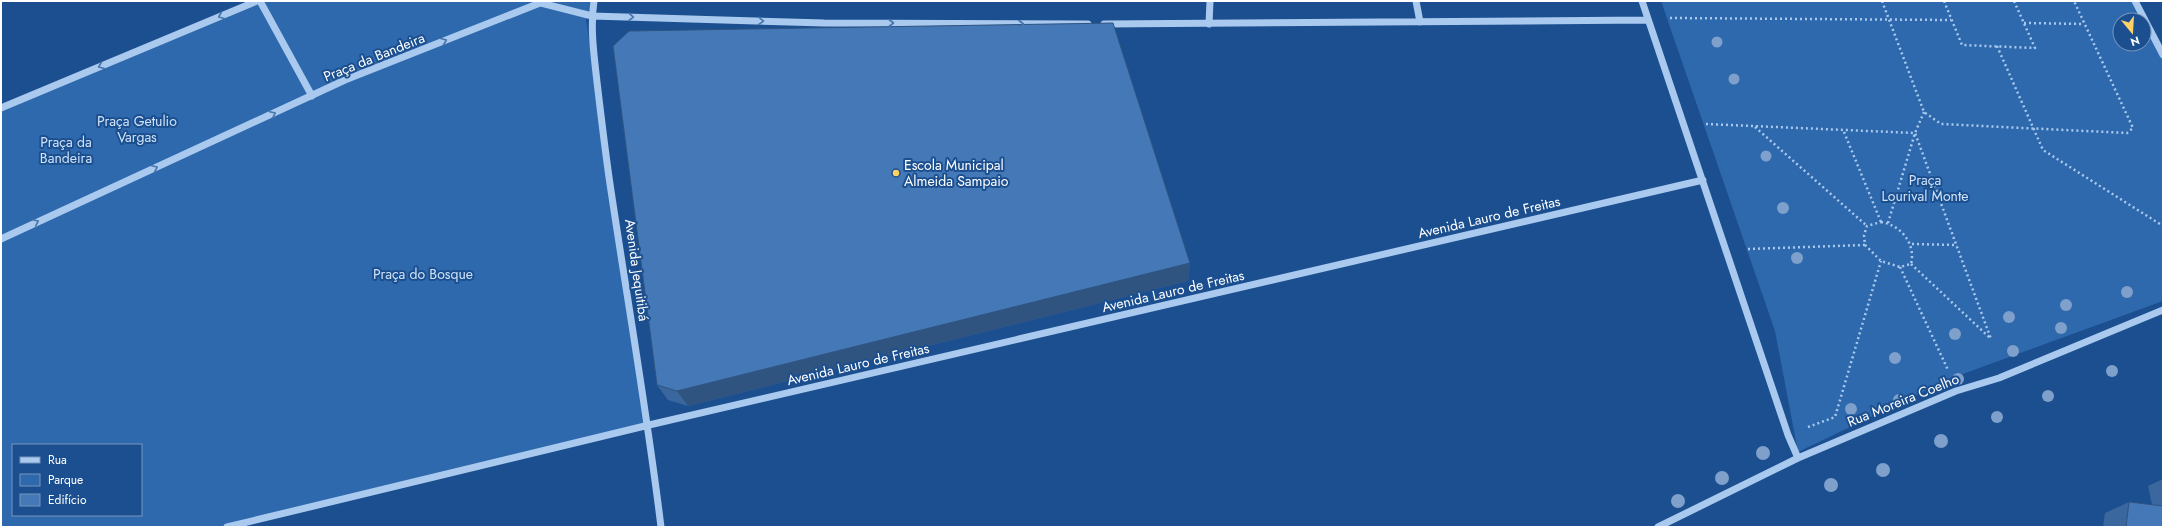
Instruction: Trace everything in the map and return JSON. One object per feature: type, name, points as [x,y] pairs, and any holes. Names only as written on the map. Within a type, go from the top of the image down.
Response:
[{"type":"street","points":[[1,108],[257,1]]},
{"type":"street","points":[[260,1],[312,96]]},
{"type":"street","name":"Avenida Jequitibá","points":[[594,1],[592,16],[594,55],[603,134],[636,356],[649,425],[661,527]]},
{"type":"street","points":[[1209,24],[1210,1]]},
{"type":"street","points":[[1416,1],[1420,22]]},
{"type":"street","points":[[1642,1],[1684,122],[1788,435],[1798,458]]},
{"type":"street","points":[[2135,1],[2163,55]]},
{"type":"street","name":"Praça da Bandeira","points":[[1,239],[346,80],[543,2],[592,16],[824,23],[1209,24],[1648,20]]},
{"type":"street","name":"Avenida Lauro de Freitas","points":[[649,425],[1703,180]]},
{"type":"street","name":"Rua Moreira Coelho","points":[[1658,527],[1798,458],[1956,391],[1999,378],[2163,310]]},
{"type":"street","points":[[227,527],[649,425]]},
{"type":"path","points":[[1882,1],[1924,112],[1941,124],[2127,133],[2133,128],[2074,1]]},
{"type":"path","points":[[1944,1],[1962,45],[2035,48],[2014,1]]},
{"type":"path","points":[[1648,20],[1668,18],[1951,20]]},
{"type":"path","points":[[2024,23],[2084,24]]},
{"type":"path","points":[[1997,46],[2043,150],[2163,226]]},
{"type":"path","points":[[1888,223],[1915,134],[1924,112]]},
{"type":"path","points":[[1684,122],[1844,132],[1915,134]]},
{"type":"path","points":[[1754,127],[1867,226]]},
{"type":"path","points":[[1844,132],[1881,222]]},
{"type":"path","points":[[1911,264],[1990,338],[1915,134]]},
{"type":"path","points":[[1881,222],[1888,223],[1912,244],[1915,254],[1911,264],[1900,268],[1881,261],[1865,245],[1864,235],[1867,226],[1881,222]]},
{"type":"path","points":[[1912,244],[1956,245]]},
{"type":"path","points":[[1726,252],[1865,245]]},
{"type":"path","points":[[1788,435],[1835,417],[1881,261]]},
{"type":"path","points":[[1900,268],[1956,391]]},
{"type":"green space","name":"Praça do Bosque","points":[[262,1],[594,1],[586,20],[649,425],[233,527],[1,527],[1,110]]},
{"type":"green space","name":"Praça Lourival Monte","points":[[1661,1],[2135,1],[2140,12],[2112,12],[2112,52],[2152,52],[2152,36],[2163,58],[2163,301],[1952,378],[1798,452],[1775,331]]},
{"type":"building","name":"Escola Municipal Almeida Sampaio","points":[[1113,23],[1190,263],[677,391],[657,385],[613,46],[629,31]]},
{"type":"building","points":[[2129,502],[2163,506],[2163,527],[2126,527]]},
{"type":"place","name":"Escola Municipal Almeida Sampaio","points":[[896,173]]},
{"type":"park label","name":"Praça Getulio Vargas","points":[[137,130]]}]
